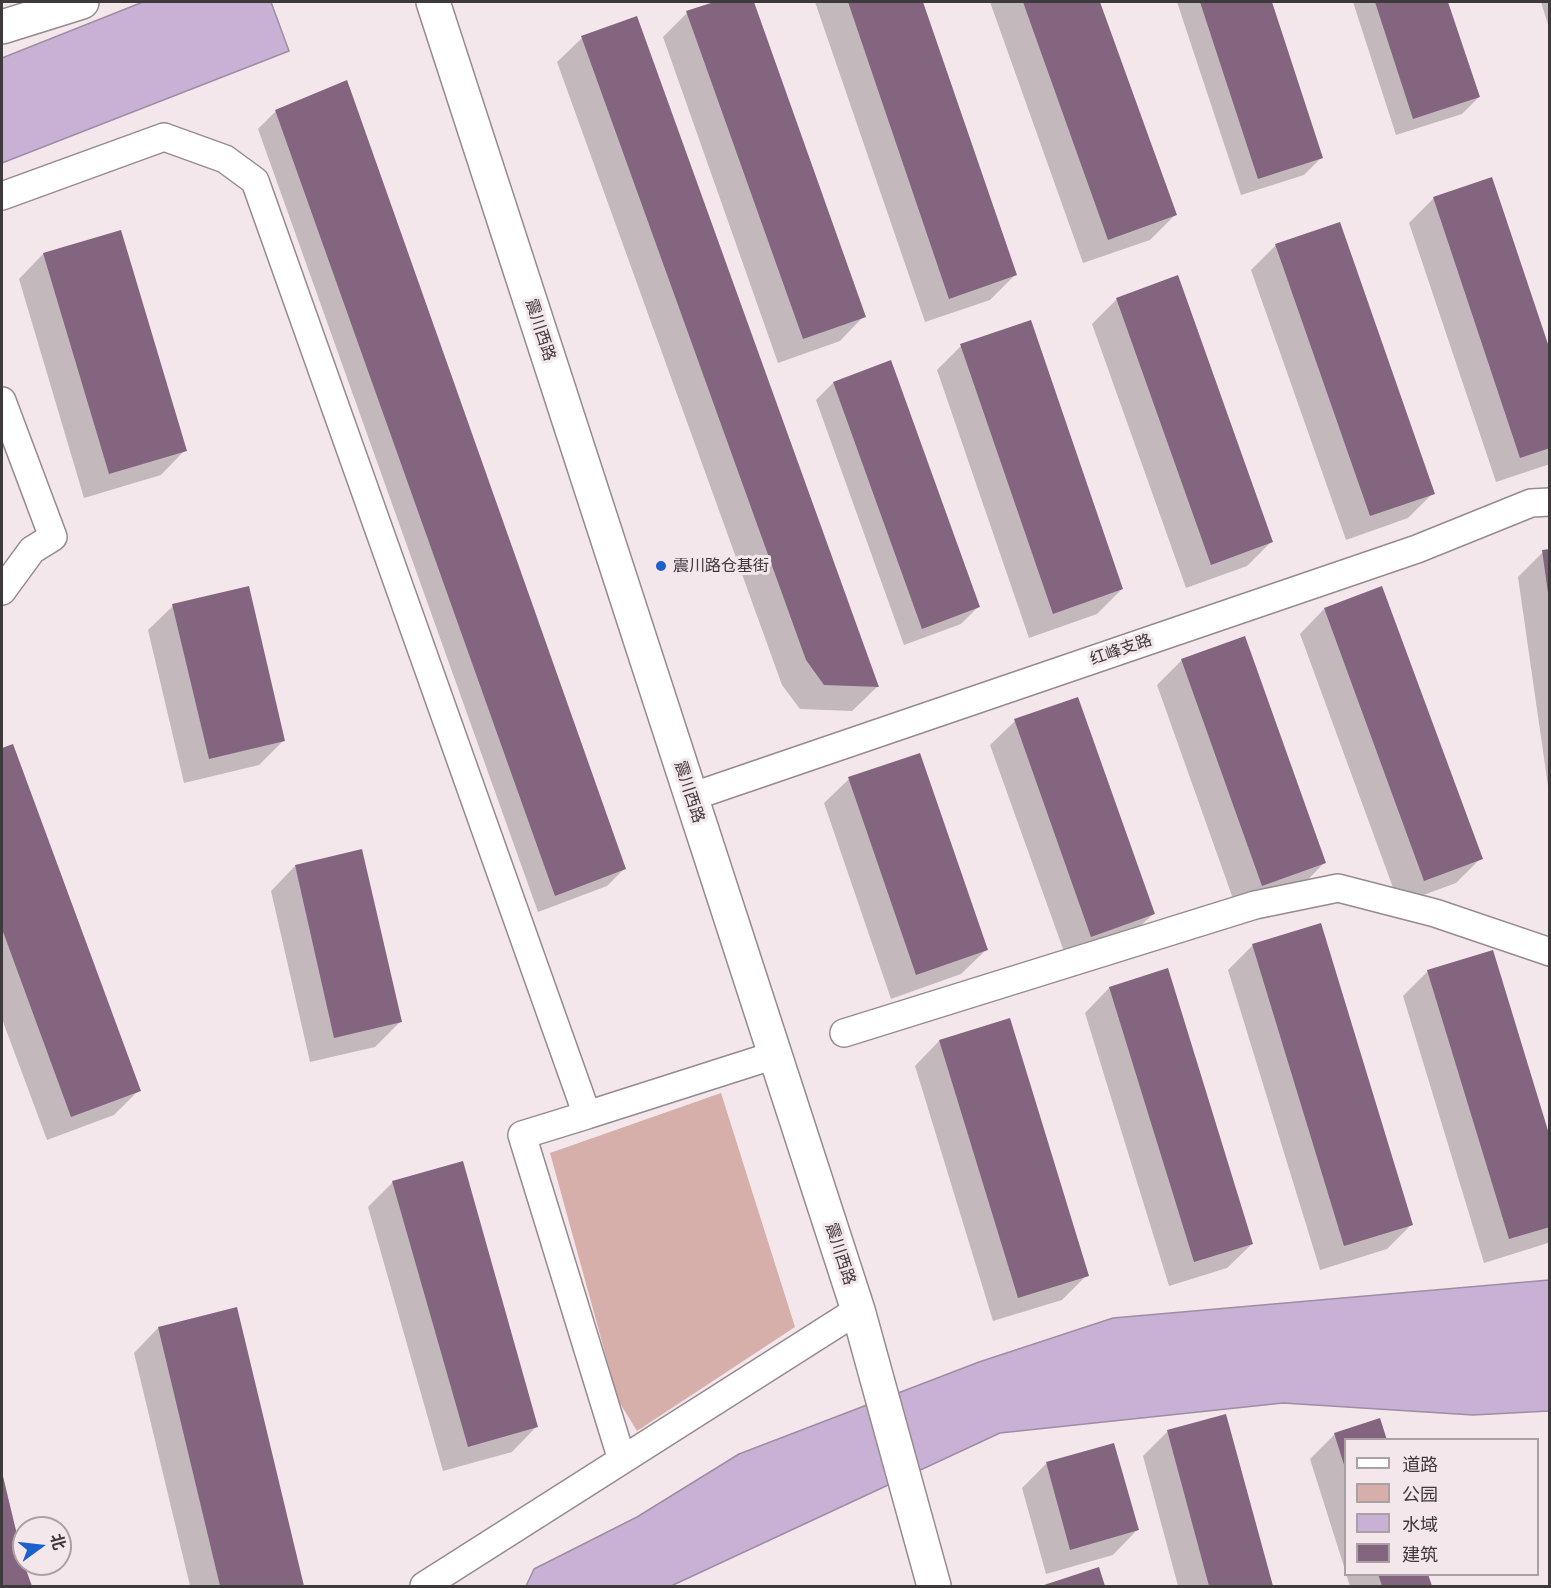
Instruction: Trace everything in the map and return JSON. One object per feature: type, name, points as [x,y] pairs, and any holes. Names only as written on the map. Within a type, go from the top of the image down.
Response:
[{"type":"street","points":[[2,27],[82,2]]},
{"type":"street","name":"震川西路","points":[[433,2],[858,1310],[934,1587]]},
{"type":"street","points":[[2,196],[164,137],[225,159],[255,181],[587,1114]]},
{"type":"street","points":[[2,401],[53,537],[32,550],[2,591]]},
{"type":"street","name":"红峰支路","points":[[691,797],[1417,549],[1531,503],[1550,502]]},
{"type":"street","points":[[844,1033],[1255,905],[1338,888],[1435,913],[1550,952]]},
{"type":"street","points":[[622,1460],[522,1135],[775,1054]]},
{"type":"street","points":[[424,1587],[858,1310]]},
{"type":"green space","points":[[721,1093],[795,1327],[637,1431],[618,1400],[550,1153]]},
{"type":"water","points":[[143,2],[271,2],[289,51],[2,163],[2,58]]},
{"type":"water","points":[[1549,1280],[1549,1411],[1473,1415],[1283,1403],[1000,1433],[671,1586],[526,1586],[534,1569],[637,1517],[739,1454],[979,1362],[1113,1318]]},
{"type":"building","points":[[714,2],[754,2],[866,317],[803,339],[686,11]]},
{"type":"building","points":[[848,2],[923,2],[1017,275],[949,299]]},
{"type":"building","points":[[1023,2],[1100,2],[1177,215],[1108,240]]},
{"type":"building","points":[[1200,2],[1272,2],[1323,158],[1258,179]]},
{"type":"building","points":[[1375,2],[1448,2],[1480,97],[1413,119]]},
{"type":"building","points":[[637,16],[879,687],[824,685],[806,660],[581,36]]},
{"type":"building","points":[[347,80],[626,869],[555,896],[275,110]]},
{"type":"building","points":[[1492,177],[1550,350],[1550,448],[1520,458],[1433,197]]},
{"type":"building","points":[[1340,222],[1435,494],[1370,516],[1275,244]]},
{"type":"building","points":[[121,230],[187,451],[109,474],[43,253]]},
{"type":"building","points":[[1178,275],[1273,542],[1211,565],[1116,298]]},
{"type":"building","points":[[1031,320],[1123,589],[1053,614],[960,344]]},
{"type":"building","points":[[891,360],[980,607],[922,629],[833,382]]},
{"type":"building","points":[[1550,549],[1550,593],[1548,593],[1542,550]]},
{"type":"building","points":[[249,586],[285,741],[209,759],[172,604]]},
{"type":"building","points":[[1382,586],[1483,859],[1424,881],[1324,608]]},
{"type":"building","points":[[1245,636],[1326,863],[1262,886],[1181,659]]},
{"type":"building","points":[[1078,697],[1155,914],[1091,937],[1014,719]]},
{"type":"building","points":[[13,744],[141,1091],[71,1117],[2,929],[2,748]]},
{"type":"building","points":[[920,753],[988,950],[916,975],[848,777]]},
{"type":"building","points":[[362,849],[402,1022],[334,1038],[295,865]]},
{"type":"building","points":[[1321,923],[1413,1225],[1344,1246],[1252,944]]},
{"type":"building","points":[[1493,950],[1550,1137],[1550,1227],[1509,1239],[1427,970]]},
{"type":"building","points":[[1168,968],[1253,1244],[1194,1262],[1109,987]]},
{"type":"building","points":[[1010,1018],[1089,1276],[1018,1298],[939,1040]]},
{"type":"building","points":[[463,1161],[538,1427],[468,1447],[392,1181]]},
{"type":"building","points":[[237,1307],[304,1586],[220,1586],[158,1327]]},
{"type":"building","points":[[1226,1414],[1273,1586],[1209,1586],[1167,1430]]},
{"type":"building","points":[[1380,1418],[1386,1438],[1344,1438],[1344,1465],[1334,1433]]},
{"type":"building","points":[[1114,1443],[1139,1530],[1070,1550],[1046,1462]]},
{"type":"building","points":[[2,1472],[13,1516],[12,1576],[28,1576],[32,1586],[2,1586]]},
{"type":"building","points":[[1099,1567],[1105,1586],[1044,1585]]},
{"type":"building","points":[[1379,1576],[1429,1576],[1432,1586],[1382,1586]]},
{"type":"place","name":"震川路仓基街","points":[[661,566]]}]
